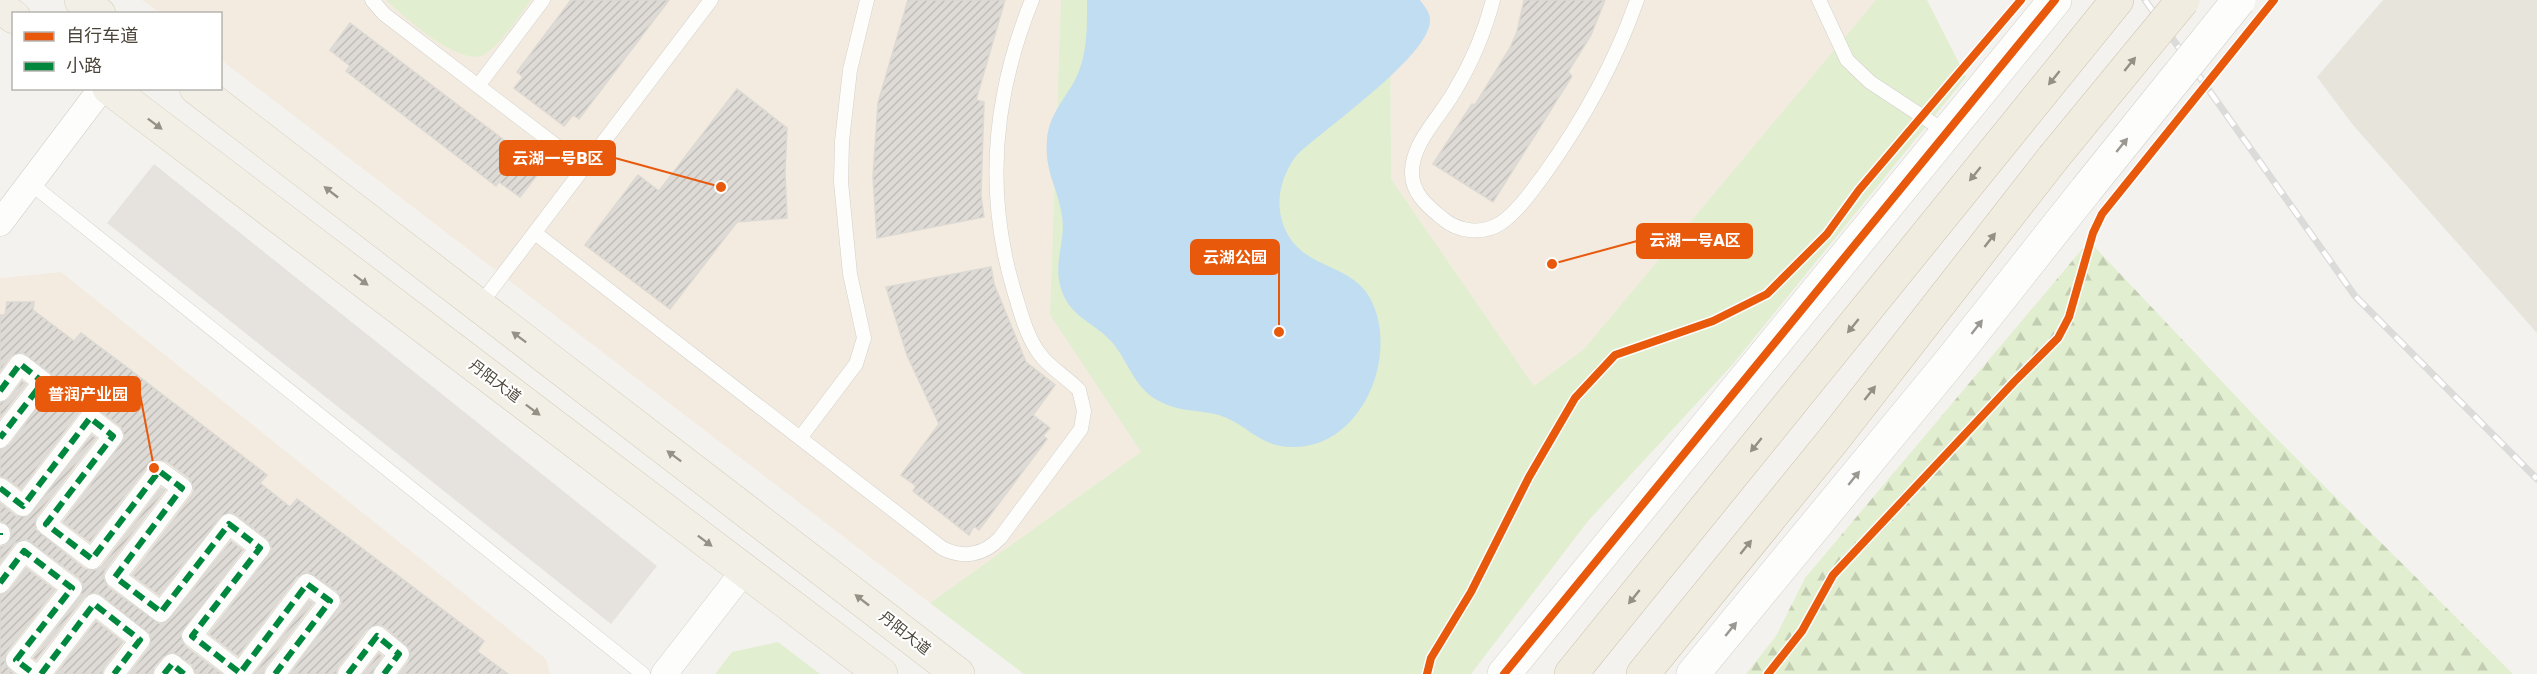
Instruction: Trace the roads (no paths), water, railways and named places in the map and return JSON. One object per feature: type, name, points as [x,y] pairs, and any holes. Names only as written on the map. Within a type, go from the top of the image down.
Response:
[{"type":"highway","points":[[1571,674],[2117,0]]},
{"type":"highway","points":[[1643,674],[1834,439],[2054,158],[2183,0]]},
{"type":"main road","points":[[81,0],[96,12]]},
{"type":"main road","name":"丹阳大道","points":[[112,90],[881,674]]},
{"type":"main road","name":"丹阳大道","points":[[199,90],[958,674]]},
{"type":"main road","points":[[335,260],[366,219]]},
{"type":"main road","points":[[673,517],[704,478]]},
{"type":"street","points":[[1504,674],[2055,0]]},
{"type":"street","points":[[1693,674],[1949,363],[2085,190],[2240,0]]},
{"type":"street","points":[[0,223],[100,90]]},
{"type":"street","points":[[0,391],[20,364],[43,382],[0,438]]},
{"type":"street","points":[[0,488],[23,506],[90,418],[113,436],[46,524],[92,559],[159,471],[183,488],[115,577],[161,612],[229,524],[260,548],[192,636],[232,667],[240,673],[308,584],[330,601],[275,674]]},
{"type":"street","points":[[0,582],[24,551],[72,588],[16,660],[34,674]]},
{"type":"street","points":[[664,674],[744,571]]},
{"type":"street","points":[[41,674],[94,604],[140,640],[114,674]]},
{"type":"street","points":[[348,674],[377,636],[399,654],[384,674]]},
{"type":"street","points":[[164,674],[172,664],[184,674]]},
{"type":"lane","points":[[372,0],[384,14],[584,167]]},
{"type":"lane","points":[[478,86],[543,0]]},
{"type":"lane","points":[[479,306],[711,0]]},
{"type":"lane","points":[[534,233],[942,548],[951,553],[969,555],[987,550],[1000,538],[1081,429],[1084,411],[1079,390],[1044,360],[1031,339],[1003,255],[996,197],[997,142],[1004,86],[1019,32],[1032,0]]},
{"type":"lane","points":[[1493,0],[1455,91],[1419,144],[1412,164],[1414,187],[1423,202],[1448,224],[1466,230],[1486,230],[1503,222],[1531,191],[1558,154],[1599,87],[1637,0]]},
{"type":"lane","points":[[1819,0],[1847,60],[1870,82],[1946,132]]},
{"type":"lane","points":[[800,438],[856,364],[864,338],[850,274],[841,182],[847,92],[857,35],[866,2]]},
{"type":"lane","points":[[30,183],[643,674]]},
{"type":"water","points":[[1087,0],[1420,0],[1429,14],[1430,20],[1426,35],[1413,53],[1373,92],[1296,156],[1282,184],[1279,205],[1283,225],[1288,235],[1307,255],[1342,273],[1363,288],[1371,300],[1379,322],[1380,346],[1377,370],[1369,394],[1356,415],[1340,431],[1319,443],[1295,447],[1272,444],[1219,415],[1181,409],[1157,400],[1149,395],[1137,381],[1112,342],[1075,312],[1064,296],[1059,276],[1063,225],[1049,170],[1047,139],[1054,116],[1074,82],[1082,62],[1086,42]]},
{"type":"railway","points":[[2145,0],[2355,296],[2537,479]]},
{"type":"place","name":"云湖一号B区","points":[[721,187]]},
{"type":"place","name":"云湖一号A区","points":[[1552,264]]},
{"type":"place","name":"云湖公园","points":[[1279,332]]},
{"type":"place","name":"普润产业园","points":[[154,468]]}]
